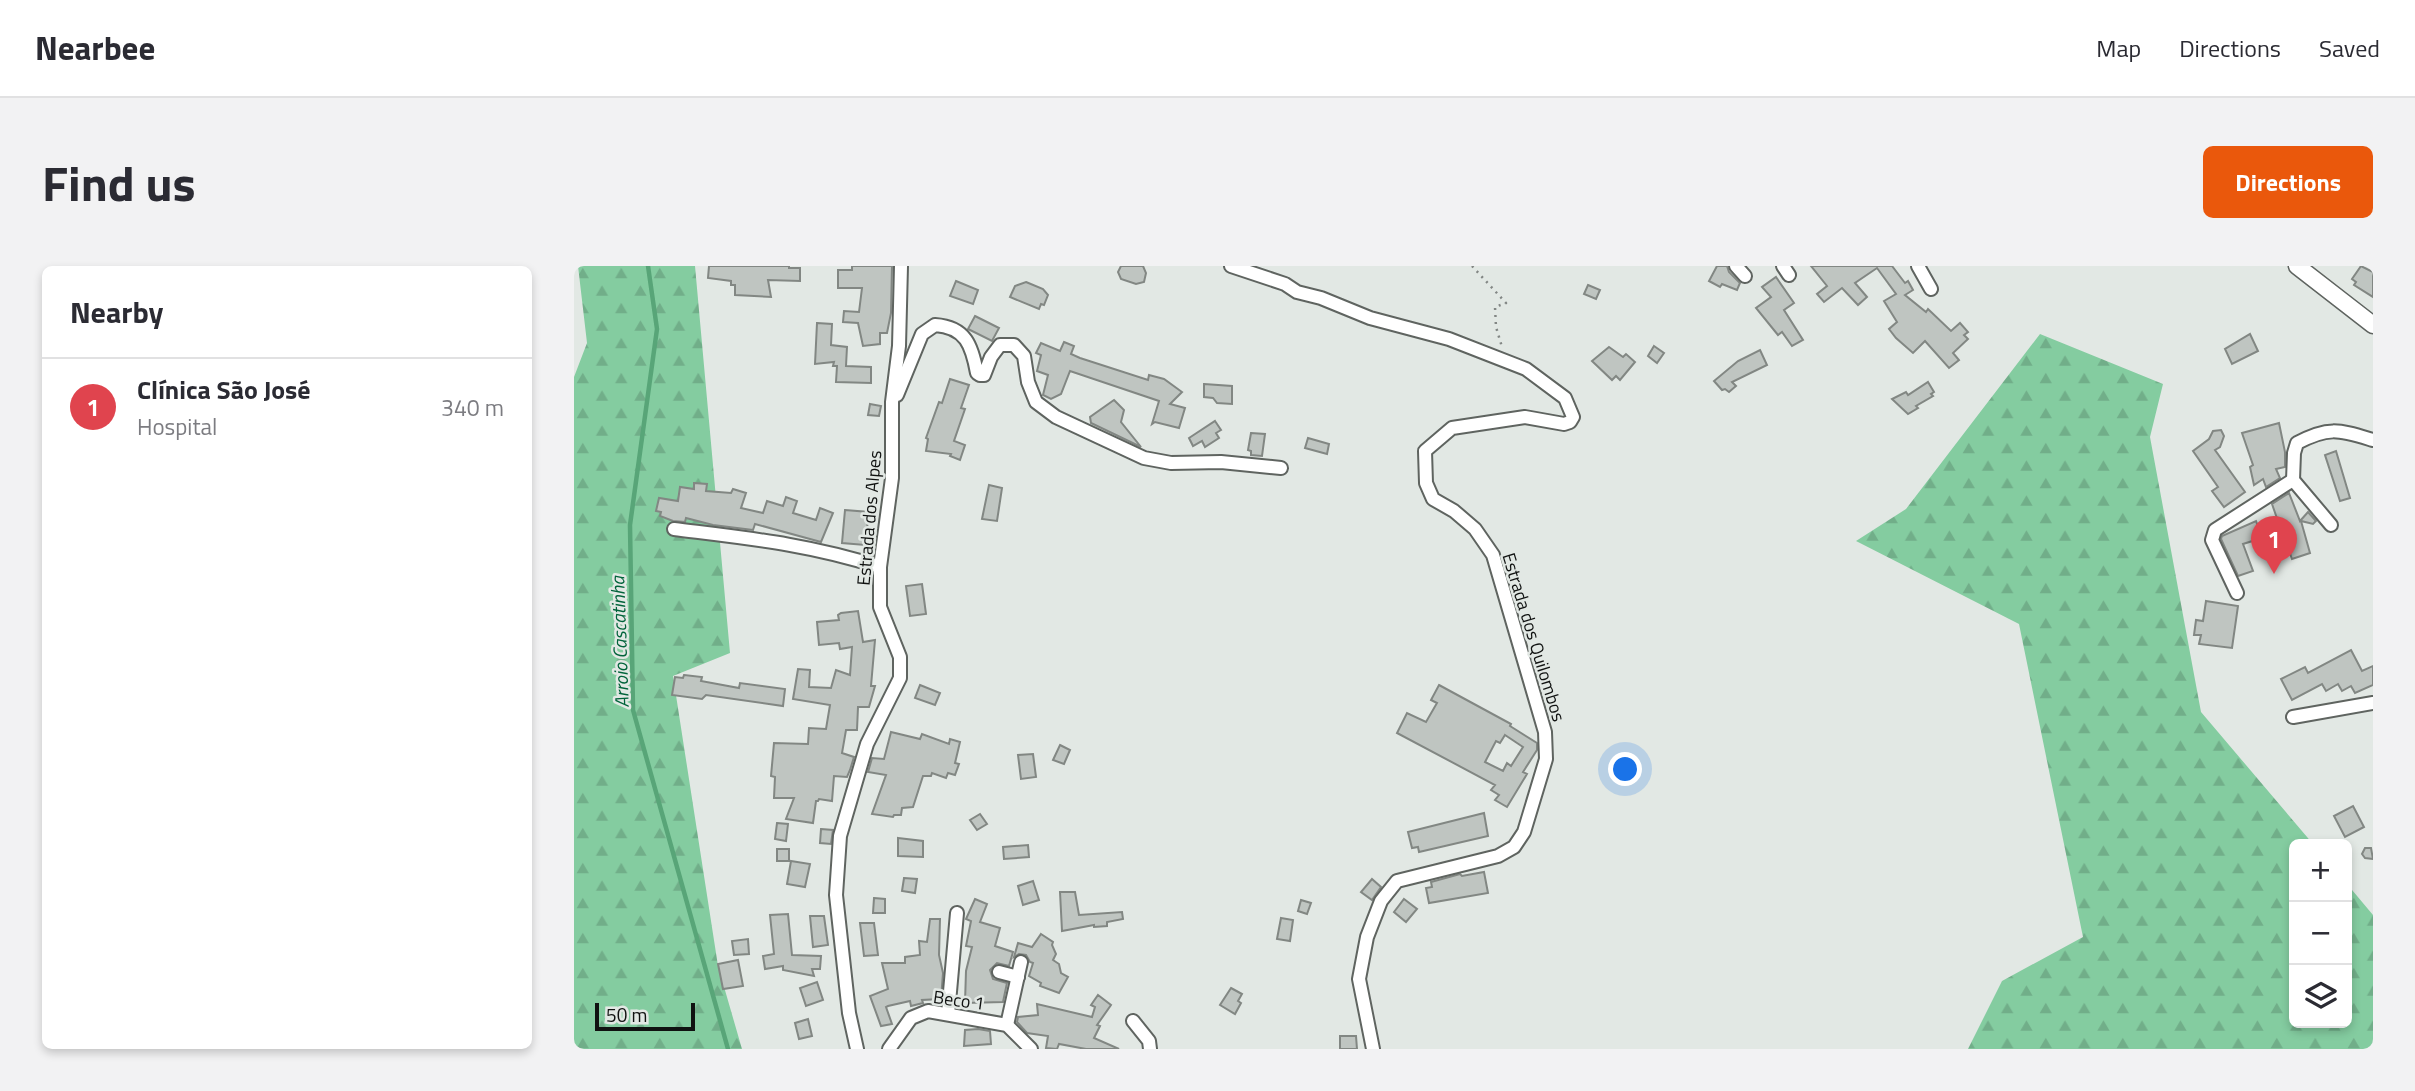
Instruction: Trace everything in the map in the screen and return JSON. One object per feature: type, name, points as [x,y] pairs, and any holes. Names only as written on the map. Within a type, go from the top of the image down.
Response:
[{"type":"main road","points":[[2297,266],[2373,325]]},
{"type":"street","name":"Estrada dos Alpes","points":[[857,1049],[849,1013],[836,895],[840,836],[867,744],[900,678],[900,657],[880,607],[880,567],[892,478],[892,402],[899,346],[901,266]]},
{"type":"street","name":"Estrada dos Quilombos","points":[[1231,266],[1370,318],[1449,339],[1527,369],[1565,398],[1573,417],[1570,422],[1564,424],[1525,417],[1452,428],[1425,451],[1426,483],[1433,499],[1454,511],[1475,530],[1493,555],[1545,732],[1546,759],[1524,832],[1514,847],[1498,856],[1397,881],[1381,901],[1367,936],[1359,979],[1373,1049]]},
{"type":"street","points":[[1736,266],[1745,276]]},
{"type":"street","points":[[1917,266],[1931,289]]},
{"type":"street","points":[[892,402],[898,394],[922,334],[935,325],[948,326],[966,338],[977,373],[984,375],[991,357],[1000,345],[1014,345],[1024,356],[1028,382],[1036,402],[1056,417],[1144,458],[1171,463],[1220,462],[1281,468]]},
{"type":"street","points":[[2331,525],[2293,480],[2297,443],[2319,431],[2344,432],[2373,440]]},
{"type":"street","points":[[2237,593],[2212,540],[2215,530],[2293,480]]},
{"type":"street","points":[[674,529],[791,543],[834,552],[880,567]]},
{"type":"street","points":[[2293,717],[2373,703]]},
{"type":"street","points":[[948,1014],[957,913]]},
{"type":"street","points":[[1021,962],[1007,1025],[1031,1049]]},
{"type":"street","points":[[999,972],[1018,977]]},
{"type":"street","name":"Beco 1","points":[[889,1049],[911,1018],[929,1011],[1007,1025]]},
{"type":"street","points":[[1133,1021],[1149,1041],[1150,1049]]},
{"type":"path","points":[[1472,266],[1506,303],[1495,307],[1496,327],[1506,360]]},
{"type":"green space","points":[[578,266],[695,266],[730,653],[673,676],[718,966],[742,1049],[574,1049],[574,377],[587,343]]},
{"type":"green space","points":[[2040,334],[2163,384],[2150,437],[2201,712],[2309,839],[2289,839],[2289,1028],[2352,1028],[2352,890],[2373,915],[2373,1049],[1968,1049],[2002,981],[2083,937],[2019,624],[1856,541],[1906,509]]},
{"type":"building","points":[[709,266],[789,266],[800,268],[800,281],[768,280],[771,297],[735,295],[735,285],[731,285],[731,281],[708,278]]},
{"type":"building","points":[[852,266],[892,266],[891,313],[887,333],[880,333],[880,344],[863,346],[858,323],[843,322],[844,311],[859,312],[862,288],[838,288],[838,270],[852,270]]},
{"type":"building","points":[[1121,266],[1143,266],[1146,273],[1144,282],[1136,284],[1121,279],[1118,272]]},
{"type":"building","points":[[1717,266],[1727,266],[1740,283],[1737,290],[1722,284],[1720,287],[1709,281]]},
{"type":"building","points":[[1811,266],[1892,266],[1905,283],[1908,281],[1913,290],[1905,295],[1926,312],[1928,309],[1951,331],[1960,323],[1968,332],[1964,335],[1968,339],[1953,353],[1959,360],[1949,368],[1925,341],[1913,353],[1896,338],[1889,329],[1897,322],[1884,301],[1896,294],[1877,268],[1855,283],[1867,297],[1858,305],[1842,288],[1824,302],[1817,294],[1827,286]]},
{"type":"building","points":[[2361,266],[2373,272],[2373,297],[2354,285],[2356,282],[2352,279]]},
{"type":"building","points":[[1776,277],[1794,303],[1784,310],[1803,340],[1792,346],[1782,332],[1778,335],[1756,308],[1771,297],[1762,287]]},
{"type":"building","points":[[956,281],[978,290],[973,304],[950,296]]},
{"type":"building","points":[[1026,282],[1043,289],[1048,295],[1039,309],[1010,297],[1015,286]]},
{"type":"building","points":[[1588,285],[1600,290],[1596,299],[1584,294]]},
{"type":"building","points":[[975,316],[999,328],[992,341],[968,329]]},
{"type":"building","points":[[817,323],[832,324],[831,345],[847,347],[846,366],[871,367],[871,383],[836,382],[837,366],[833,366],[834,362],[815,364]]},
{"type":"building","points":[[2250,334],[2258,351],[2232,364],[2225,349]]},
{"type":"building","points":[[1064,342],[1074,346],[1071,354],[1080,358],[1148,380],[1149,375],[1164,379],[1182,392],[1170,404],[1185,408],[1179,428],[1155,422],[1152,424],[1159,401],[1070,371],[1061,394],[1051,399],[1043,395],[1048,375],[1037,371],[1041,355],[1036,353],[1041,343],[1060,351]]},
{"type":"building","points":[[1654,346],[1664,353],[1657,363],[1648,356]]},
{"type":"building","points":[[1609,347],[1623,357],[1626,354],[1635,362],[1620,380],[1616,376],[1612,380],[1592,361]]},
{"type":"building","points":[[1760,350],[1767,365],[1732,382],[1736,386],[1729,392],[1722,390],[1714,381],[1738,361]]},
{"type":"building","points":[[950,379],[969,385],[961,408],[965,409],[954,441],[965,445],[960,460],[950,456],[951,454],[926,451],[926,438]]},
{"type":"building","points":[[1928,382],[1934,392],[1931,394],[1933,396],[1908,414],[1892,399],[1906,392],[1908,395]]},
{"type":"building","points":[[1204,384],[1232,386],[1232,404],[1217,403],[1213,398],[1204,397]]},
{"type":"building","points":[[1114,400],[1124,410],[1121,422],[1141,447],[1091,423],[1090,417]]},
{"type":"building","points":[[870,404],[881,406],[879,416],[868,415]]},
{"type":"building","points":[[1215,421],[1221,430],[1216,433],[1219,438],[1205,447],[1202,441],[1193,446],[1189,438]]},
{"type":"building","points":[[2279,423],[2285,467],[2276,469],[2280,478],[2266,487],[2263,479],[2254,485],[2250,467],[2253,465],[2242,433]]},
{"type":"building","points":[[2221,430],[2224,436],[2220,447],[2215,450],[2245,492],[2224,507],[2212,491],[2218,487],[2193,451],[2209,439],[2213,431]]},
{"type":"building","points":[[1251,433],[1265,434],[1262,456],[1251,455],[1248,450]]},
{"type":"building","points":[[1308,438],[1329,444],[1327,454],[1305,448]]},
{"type":"building","points":[[2336,451],[2350,498],[2340,501],[2325,455]]},
{"type":"building","points":[[694,483],[707,484],[706,491],[731,493],[733,489],[746,493],[741,508],[763,513],[767,501],[783,506],[786,497],[797,501],[793,513],[816,520],[820,508],[833,513],[821,542],[755,524],[753,530],[713,525],[686,518],[685,522],[673,521],[660,516],[661,512],[656,511],[659,498],[678,501],[680,487],[694,489]]},
{"type":"building","points":[[989,485],[1002,488],[997,521],[982,519]]},
{"type":"building","points":[[2289,493],[2300,521],[2308,512],[2316,521],[2313,524],[2301,521],[2310,553],[2292,559],[2287,545],[2278,549],[2271,530],[2280,527],[2272,504]]},
{"type":"building","points":[[845,510],[869,512],[865,545],[842,543]]},
{"type":"building","points":[[2256,521],[2262,538],[2243,544],[2253,571],[2238,576],[2221,539],[2222,536]]},
{"type":"building","points":[[922,584],[926,614],[910,616],[906,586]]},
{"type":"building","points":[[2206,601],[2238,606],[2232,648],[2199,644],[2201,635],[2194,635],[2196,620],[2203,621]]},
{"type":"building","points":[[858,611],[863,642],[875,640],[871,686],[875,686],[869,707],[858,707],[857,730],[846,730],[842,753],[854,757],[850,770],[847,777],[834,776],[832,801],[816,801],[813,823],[786,819],[794,798],[774,798],[775,777],[771,776],[774,743],[808,744],[809,728],[826,729],[830,705],[793,699],[798,669],[810,670],[809,687],[831,688],[836,670],[850,675],[852,647],[840,649],[839,643],[819,645],[817,622],[839,620],[838,615],[841,613]]},
{"type":"building","points":[[2351,650],[2362,671],[2373,666],[2373,685],[2355,693],[2351,686],[2342,691],[2338,684],[2326,691],[2322,684],[2292,700],[2281,679],[2305,667],[2308,673]]},
{"type":"building","points":[[684,675],[702,677],[701,681],[739,688],[740,683],[785,689],[783,706],[706,695],[702,699],[672,695],[675,677],[683,678]]},
{"type":"building","points":[[920,685],[940,693],[935,705],[915,698]]},
{"type":"building","points":[[1439,685],[1511,724],[1510,726],[1537,743],[1537,750],[1523,772],[1527,774],[1507,807],[1495,800],[1499,795],[1491,790],[1495,785],[1397,733],[1407,713],[1426,722],[1437,703],[1431,700]],"holes":[[[1505,735],[1523,747],[1511,766],[1507,763],[1503,771],[1485,762],[1496,741],[1500,743]]]},
{"type":"building","points":[[891,732],[920,739],[922,734],[949,744],[950,739],[960,742],[955,763],[959,764],[955,775],[948,773],[946,778],[932,773],[931,776],[923,776],[913,807],[902,808],[901,815],[893,817],[872,814],[886,775],[868,772],[872,758],[884,759]]},
{"type":"building","points":[[1060,745],[1070,750],[1064,764],[1053,760]]},
{"type":"building","points":[[1033,754],[1036,777],[1021,779],[1018,755]]},
{"type":"building","points":[[2353,806],[2364,827],[2345,837],[2334,816]]},
{"type":"building","points":[[1484,813],[1488,836],[1419,852],[1418,847],[1412,848],[1408,832]]},
{"type":"building","points":[[980,814],[987,824],[977,830],[970,820]]},
{"type":"building","points":[[777,823],[788,824],[786,841],[775,839]]},
{"type":"building","points":[[821,829],[833,830],[831,844],[820,843]]},
{"type":"building","points":[[898,838],[923,841],[923,857],[898,856]]},
{"type":"building","points":[[1028,845],[1029,857],[1004,859],[1003,847]]},
{"type":"building","points":[[2365,848],[2371,848],[2373,859],[2365,858],[2362,854]]},
{"type":"building","points":[[777,849],[789,849],[789,861],[777,861]]},
{"type":"building","points":[[791,861],[810,864],[805,887],[787,884]]},
{"type":"building","points":[[1484,872],[1488,893],[1429,903],[1426,888],[1432,887],[1431,882],[1460,874],[1462,876]]},
{"type":"building","points":[[904,878],[917,879],[915,893],[902,891]]},
{"type":"building","points":[[1372,879],[1381,887],[1372,900],[1361,892]]},
{"type":"building","points":[[1033,881],[1039,900],[1023,905],[1018,886]]},
{"type":"building","points":[[1060,892],[1075,892],[1079,915],[1122,912],[1123,919],[1107,922],[1107,926],[1094,925],[1062,931]]},
{"type":"building","points":[[874,898],[885,899],[885,913],[873,913]]},
{"type":"building","points":[[975,899],[987,904],[980,922],[1000,928],[995,946],[1013,952],[1009,966],[997,963],[990,970],[993,979],[1007,983],[1003,1002],[965,1003],[966,971],[972,947],[966,946],[971,921],[966,919]]},
{"type":"building","points":[[1404,899],[1417,909],[1406,922],[1394,912]]},
{"type":"building","points":[[1301,900],[1311,903],[1307,914],[1298,911]]},
{"type":"building","points":[[788,914],[792,955],[821,956],[820,969],[812,969],[814,976],[783,970],[783,966],[765,969],[763,956],[774,954],[770,915]]},
{"type":"building","points":[[810,916],[824,916],[828,945],[813,947]]},
{"type":"building","points":[[1281,918],[1293,920],[1290,941],[1277,939]]},
{"type":"building","points":[[930,919],[940,919],[939,955],[943,973],[941,999],[922,1000],[923,1003],[911,1006],[910,1001],[888,1006],[886,1007],[892,1024],[881,1026],[870,996],[888,989],[882,963],[905,963],[905,957],[920,955],[919,941],[927,942]]},
{"type":"building","points":[[860,923],[874,923],[878,955],[864,956]]},
{"type":"building","points":[[1041,934],[1053,942],[1056,954],[1053,960],[1059,964],[1061,973],[1068,977],[1059,993],[1040,986],[1041,983],[1029,976],[1033,963],[1026,955],[1019,954],[1014,957],[1018,943],[1032,947]]},
{"type":"building","points":[[748,939],[749,954],[734,955],[732,941]]},
{"type":"building","points":[[738,960],[743,986],[723,989],[718,964]]},
{"type":"building","points":[[817,982],[823,1000],[806,1006],[800,988]]},
{"type":"building","points":[[1231,988],[1242,994],[1235,1014],[1220,1005]]},
{"type":"building","points":[[1098,995],[1111,1005],[1097,1025],[1100,1026],[1094,1038],[1119,1049],[1086,1049],[1059,1044],[1057,1049],[1046,1048],[1048,1036],[1027,1033],[1017,1022],[1018,1017],[1038,1015],[1037,1004],[1092,1017],[1095,1007],[1091,1005]]},
{"type":"building","points":[[808,1019],[812,1036],[799,1039],[795,1023]]},
{"type":"building","points":[[965,1030],[990,1031],[991,1044],[964,1046]]},
{"type":"building","points":[[1340,1036],[1356,1036],[1357,1049],[1340,1049]]},
{"type":"waterway","name":"Arroio Cascatinha","points":[[648,266],[657,329],[630,525],[633,710],[728,1049]]},
{"type":"place","name":"Clínica São José","points":[[2274,574]]}]
